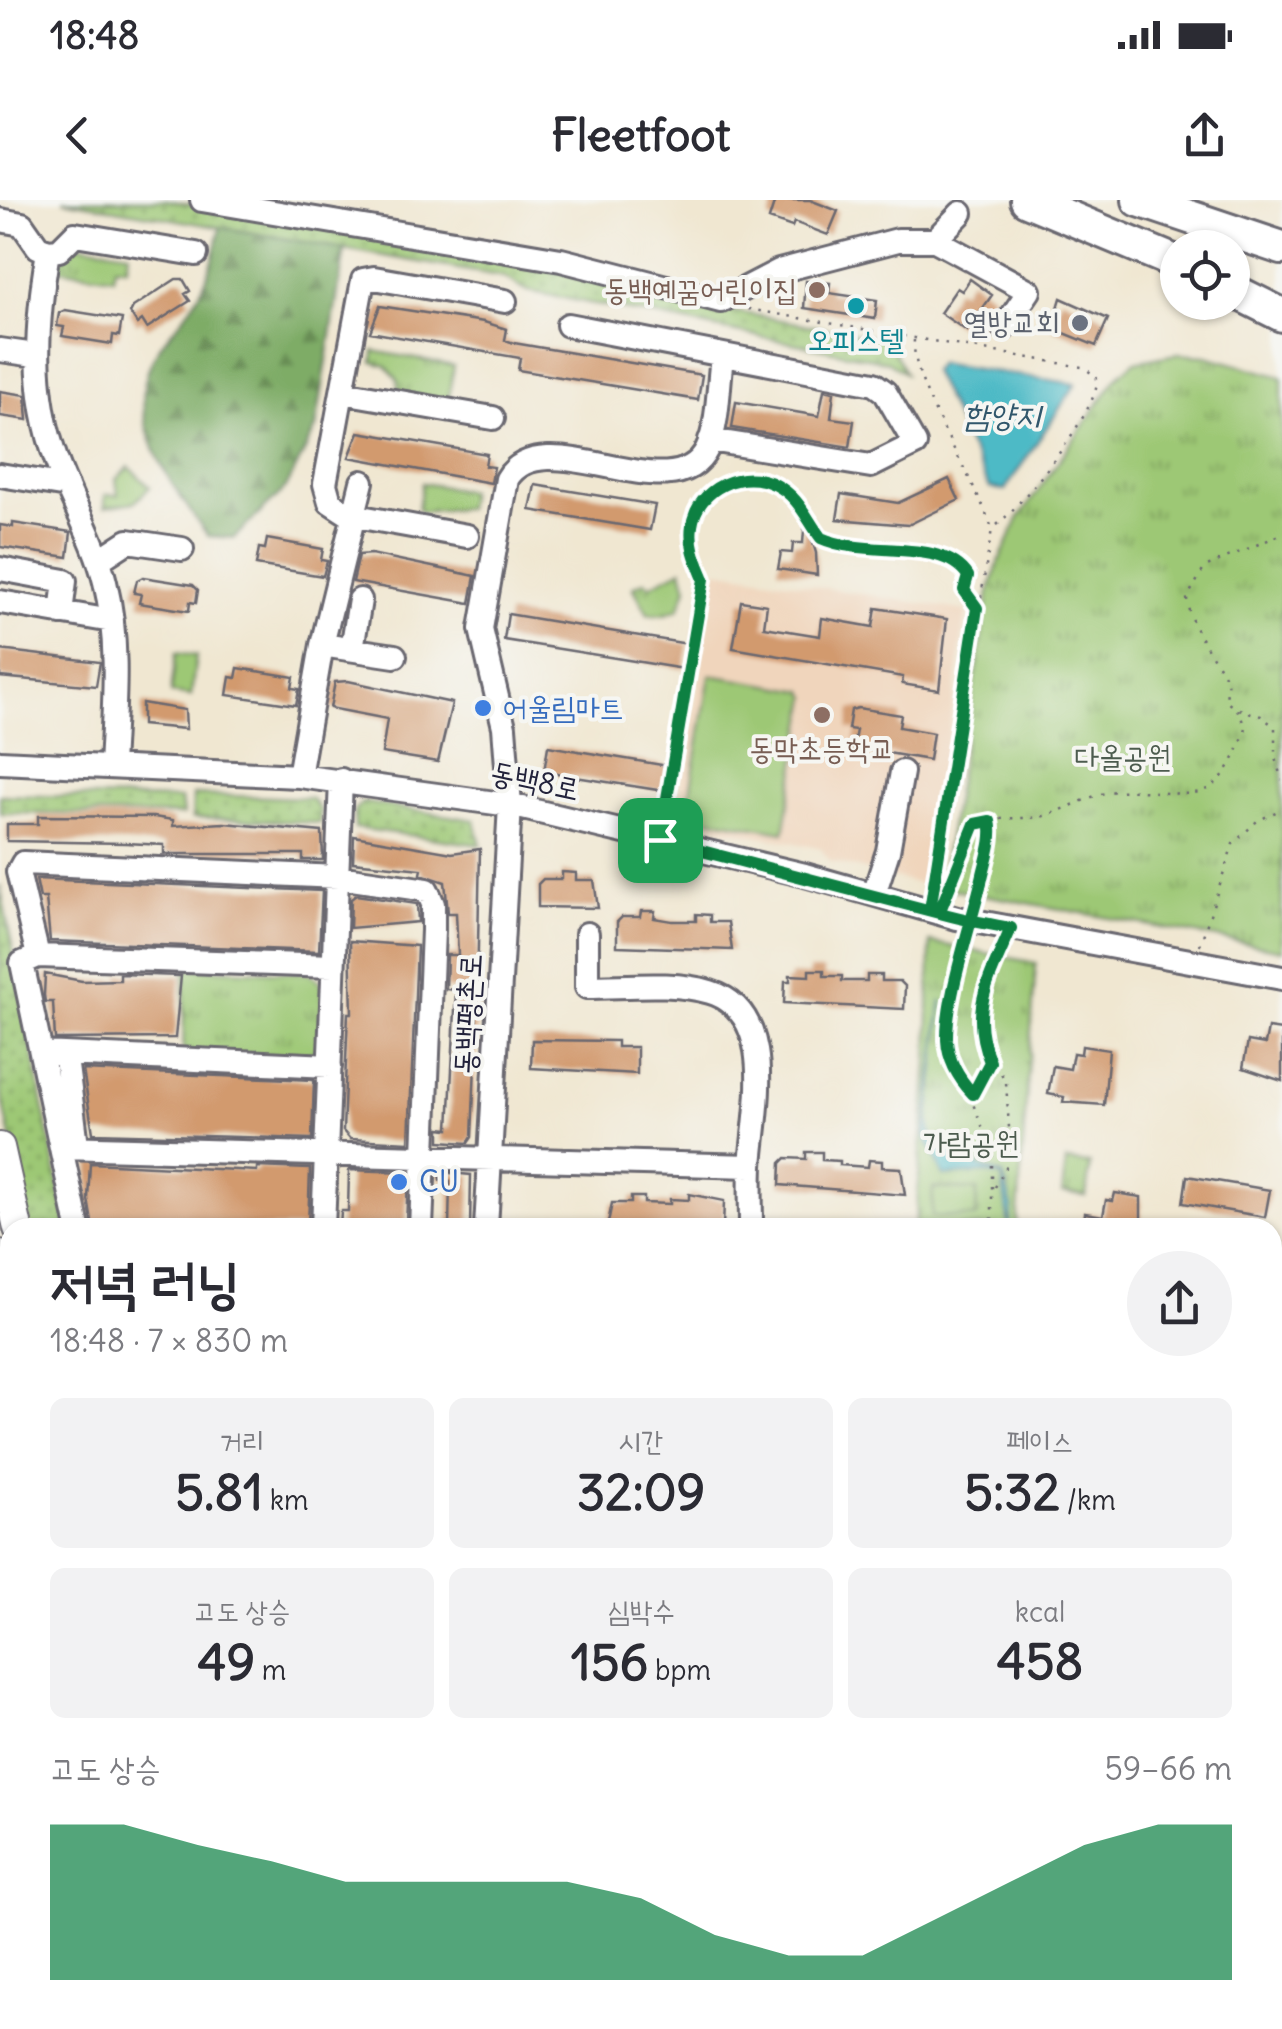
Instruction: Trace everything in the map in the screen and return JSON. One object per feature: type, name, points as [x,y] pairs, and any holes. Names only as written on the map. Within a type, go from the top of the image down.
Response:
[{"type":"highway","points":[[1026,200],[1160,256]]},
{"type":"highway","points":[[1139,200],[1282,248]]},
{"type":"highway","points":[[1250,299],[1282,315]]},
{"type":"main road","points":[[0,1147],[16,1218]]},
{"type":"street","points":[[202,200],[561,260],[721,301],[780,271],[898,240],[935,240],[1029,291],[1004,328]]},
{"type":"street","points":[[935,240],[961,213]]},
{"type":"street","points":[[0,220],[22,224],[38,247],[48,251],[58,250],[75,234],[196,254]]},
{"type":"street","points":[[48,251],[36,355],[46,430],[99,560],[112,622],[111,766]]},
{"type":"street","points":[[467,536],[350,515],[330,502],[326,492],[342,392],[363,280],[374,278],[506,301]]},
{"type":"street","points":[[568,325],[663,341],[676,349],[722,357],[874,384],[885,392],[914,444],[871,466],[710,440],[722,357]]},
{"type":"street","points":[[0,350],[36,355]]},
{"type":"street","points":[[342,392],[493,418]]},
{"type":"street","name":"동백평촌로","points":[[487,1218],[510,804],[504,728],[481,629],[507,479],[522,464],[547,458],[677,472],[701,458],[710,440]]},
{"type":"street","points":[[0,475],[67,486]]},
{"type":"street","points":[[299,776],[322,645],[350,515],[362,482]]},
{"type":"street","points":[[99,560],[128,541],[182,549]]},
{"type":"street","points":[[0,569],[66,580],[61,612]]},
{"type":"street","points":[[352,649],[360,600]]},
{"type":"street","points":[[0,602],[112,622]]},
{"type":"street","points":[[322,645],[395,656]]},
{"type":"street","name":"동백8로","points":[[0,762],[299,776],[510,804],[935,912],[1282,978]]},
{"type":"street","points":[[874,894],[888,851],[902,772]]},
{"type":"street","points":[[323,1218],[341,780]]},
{"type":"street","points":[[38,956],[18,872],[23,863],[338,877],[427,890],[433,904],[421,1218]]},
{"type":"street","points":[[588,934],[587,987],[713,993],[744,1018],[755,1044],[758,1105],[751,1166],[751,1218]]},
{"type":"street","points":[[70,1146],[42,1053],[22,963],[38,956],[333,966]]},
{"type":"street","points":[[42,1053],[66,1058],[330,1066]]},
{"type":"street","points":[[66,1058],[77,1218]]},
{"type":"street","points":[[70,1146],[326,1152],[490,1162],[751,1166]]},
{"type":"path","points":[[721,301],[914,340],[1082,367],[1100,381],[1098,393],[1037,483],[1020,506],[992,529]]},
{"type":"path","points":[[914,340],[915,367],[970,475],[992,529],[977,608],[935,912]]},
{"type":"path","points":[[660,840],[704,579],[692,544],[692,522],[708,494],[743,478],[768,481],[796,500],[821,538],[864,550],[939,553],[956,562],[968,576]]},
{"type":"path","points":[[1282,534],[1205,567],[1187,598],[1192,624],[1218,659],[1228,684],[1228,703],[1261,716],[1274,728],[1275,758],[1282,780]]},
{"type":"path","points":[[968,576],[984,569]]},
{"type":"path","points":[[968,576],[964,590],[977,608]]},
{"type":"path","points":[[935,912],[975,824],[1014,815],[1038,817],[1116,790],[1176,797],[1205,792],[1216,783],[1242,741],[1246,728],[1237,709]]},
{"type":"path","points":[[1195,962],[1233,844],[1257,821],[1282,809]]},
{"type":"path","points":[[990,821],[984,872],[947,1041],[959,1078],[973,1094],[992,1150],[992,1218]]},
{"type":"path","points":[[990,1062],[979,1034],[980,1006],[1011,928]]},
{"type":"path","points":[[973,1094],[994,1059],[1006,1082],[1010,1144],[994,1188]]},
{"type":"shaded area","name":"동막초등학교","points":[[717,570],[966,611],[927,886],[830,861],[820,848],[676,819]]},
{"type":"green space","points":[[63,200],[165,200],[541,263],[716,308],[889,340],[905,373],[888,362],[528,291],[504,277]]},
{"type":"green space","points":[[220,227],[345,249],[316,428],[286,488],[234,538],[208,536],[162,465],[144,414],[144,388],[151,362],[203,286]]},
{"type":"green space","points":[[78,244],[129,252],[127,267],[115,266],[113,277],[58,269],[60,260]]},
{"type":"green space","points":[[374,351],[454,366],[448,402],[398,393],[398,380],[386,366],[373,362]]},
{"type":"green space","name":"다올공원","points":[[1177,354],[1206,356],[1282,377],[1282,950],[940,887],[989,592],[999,561],[1019,518],[1116,378],[1134,362]]},
{"type":"green space","points":[[129,467],[150,487],[135,502],[105,507],[105,495],[118,495],[116,479]]},
{"type":"green space","points":[[422,483],[469,491],[466,508],[422,512],[418,509]]},
{"type":"green space","points":[[682,569],[687,588],[679,609],[663,615],[648,614],[633,587],[645,581],[649,586]]},
{"type":"green space","points":[[176,653],[196,656],[191,696],[171,693]]},
{"type":"green space","points":[[710,675],[804,691],[808,697],[784,832],[686,815]]},
{"type":"green space","points":[[0,795],[181,799],[183,815],[0,813]]},
{"type":"green space","points":[[193,795],[311,798],[320,810],[320,823],[192,818]]},
{"type":"green space","points":[[363,802],[475,820],[481,845],[355,828],[354,810]]},
{"type":"green space","points":[[0,885],[65,1218],[28,1218],[0,1087]]},
{"type":"green space","name":"가람공원","points":[[930,942],[1036,963],[1018,1218],[916,1218],[928,1059]]},
{"type":"green space","points":[[185,968],[310,973],[323,985],[321,1046],[306,1057],[183,1054]]},
{"type":"green space","points":[[1066,1161],[1090,1164],[1086,1196],[1062,1193]]},
{"type":"green space","points":[[933,1188],[977,1190],[976,1217],[932,1216]]},
{"type":"water","name":"함양지","points":[[938,363],[1076,384],[1005,490],[990,488],[932,371]]},
{"type":"water","points":[[942,1000],[929,1120],[932,1136],[939,1144],[966,1151],[978,1166],[1003,1175],[1012,1207],[1010,1218],[1002,1177],[985,1173],[944,1176],[925,1135]]},
{"type":"building","points":[[775,200],[810,200],[838,211],[828,235],[794,222],[792,227],[769,219]]},
{"type":"building","points":[[176,279],[183,279],[190,291],[185,294],[190,301],[147,328],[142,320],[137,324],[130,313],[133,307]]},
{"type":"building","points":[[970,279],[992,295],[967,331],[940,313],[957,288],[962,291]]},
{"type":"building","points":[[806,281],[830,283],[829,293],[877,300],[875,319],[804,308]]},
{"type":"building","name":"열방교회","points":[[1061,298],[1108,319],[1096,346],[1052,328]]},
{"type":"building","points":[[380,306],[484,322],[507,329],[505,340],[514,343],[702,375],[698,400],[518,370],[520,358],[370,332]]},
{"type":"building","points":[[65,310],[122,319],[119,336],[113,335],[112,344],[62,336],[64,327],[57,326],[59,313]]},
{"type":"building","points":[[824,390],[834,392],[831,418],[854,421],[850,447],[732,428],[736,402],[819,416]]},
{"type":"building","points":[[0,391],[26,395],[28,420],[0,416]]},
{"type":"building","points":[[359,432],[487,454],[485,466],[494,467],[491,483],[349,457]]},
{"type":"building","points":[[949,479],[959,500],[908,525],[837,519],[841,494],[898,503]]},
{"type":"building","points":[[535,485],[655,505],[650,530],[530,510]]},
{"type":"building","points":[[805,518],[816,553],[817,575],[778,569],[781,552],[792,553],[793,543],[803,543]]},
{"type":"building","points":[[13,523],[71,532],[68,557],[0,547],[0,525],[13,527]]},
{"type":"building","points":[[267,539],[323,549],[321,560],[327,561],[323,576],[256,565],[259,548],[265,549]]},
{"type":"building","points":[[371,554],[475,576],[470,603],[353,582],[359,555]]},
{"type":"building","points":[[143,577],[193,585],[198,590],[196,603],[190,602],[189,611],[139,603],[141,594],[134,593],[137,580]]},
{"type":"building","points":[[741,601],[767,605],[764,627],[820,636],[822,618],[873,627],[876,608],[947,619],[939,690],[902,684],[903,677],[733,648]]},
{"type":"building","points":[[508,614],[688,644],[684,669],[504,640]]},
{"type":"building","points":[[0,650],[100,662],[96,686],[0,677]]},
{"type":"building","points":[[238,668],[294,677],[292,688],[299,689],[296,705],[227,695],[230,677],[236,678]]},
{"type":"building","points":[[348,681],[452,703],[438,762],[382,753],[387,719],[330,708],[335,682]]},
{"type":"building","points":[[142,703],[185,710],[186,729],[142,725]]},
{"type":"building","points":[[851,710],[901,715],[899,727],[933,733],[929,760],[853,747],[856,730],[848,729]]},
{"type":"building","points":[[548,746],[668,766],[664,791],[544,772]]},
{"type":"building","points":[[38,816],[154,817],[173,820],[173,826],[224,823],[322,832],[323,860],[303,860],[303,854],[164,854],[164,845],[7,841],[7,824],[38,824]]},
{"type":"building","points":[[354,836],[452,853],[480,849],[476,1040],[472,1137],[468,1143],[440,1141],[440,1128],[449,1129],[456,990],[446,989],[447,955],[458,955],[456,913],[448,913],[445,882],[421,874],[422,869],[353,862]]},
{"type":"building","points":[[562,872],[576,873],[576,880],[594,880],[598,908],[538,907],[538,884],[543,879],[562,879]]},
{"type":"building","points":[[36,879],[322,891],[319,951],[50,941],[46,898],[40,898]]},
{"type":"building","points":[[356,895],[417,904],[418,922],[350,928],[351,899]]},
{"type":"building","points":[[641,911],[655,911],[654,918],[672,921],[696,921],[696,914],[710,915],[710,922],[728,922],[732,950],[617,946],[617,922],[622,917],[640,917]]},
{"type":"building","points":[[350,941],[417,946],[409,1142],[350,1139],[343,1131],[348,1013],[352,1013]]},
{"type":"building","points":[[809,970],[824,970],[824,976],[842,976],[842,981],[867,981],[867,975],[882,975],[882,981],[900,981],[905,986],[904,1009],[784,1003],[785,981],[790,981],[790,975],[809,976]]},
{"type":"building","points":[[45,974],[82,981],[120,980],[120,974],[181,976],[175,1038],[55,1039],[53,1002],[45,1002]]},
{"type":"building","points":[[1268,1028],[1282,1030],[1282,1081],[1243,1068],[1248,1041],[1265,1044]]},
{"type":"building","points":[[532,1040],[617,1041],[617,1047],[637,1047],[637,1074],[531,1068]]},
{"type":"building","points":[[1082,1046],[1109,1050],[1104,1105],[1063,1102],[1064,1097],[1048,1094],[1053,1066],[1070,1069],[1073,1053],[1081,1054]]},
{"type":"building","points":[[83,1070],[314,1080],[312,1139],[93,1133]]},
{"type":"building","points":[[806,1152],[822,1152],[822,1160],[840,1161],[840,1165],[868,1167],[869,1160],[882,1161],[882,1167],[901,1168],[905,1195],[780,1185],[781,1163],[786,1158],[806,1159]]},
{"type":"building","points":[[90,1163],[257,1171],[257,1167],[310,1169],[308,1218],[91,1218]]},
{"type":"building","points":[[349,1170],[408,1172],[406,1218],[341,1218],[341,1211],[348,1211]]},
{"type":"building","points":[[439,1172],[471,1175],[470,1218],[449,1218],[450,1181],[440,1180]]},
{"type":"building","points":[[1187,1176],[1270,1190],[1265,1217],[1183,1203]]},
{"type":"building","points":[[1115,1193],[1141,1197],[1141,1218],[1084,1218],[1085,1213],[1103,1216],[1106,1200],[1113,1201]]},
{"type":"building","points":[[689,1194],[724,1201],[723,1218],[609,1218],[612,1203],[631,1203],[631,1197],[644,1197],[644,1203],[689,1200]]},
{"type":"place","name":"동백예꿈어린이집","points":[[817,290]]},
{"type":"place","name":"오피스텔","points":[[856,306]]},
{"type":"place","name":"열방교회","points":[[1080,323]]},
{"type":"place","name":"어울림마트","points":[[483,708]]},
{"type":"place","name":"동막초등학교","points":[[822,715]]},
{"type":"place","name":"CU","points":[[399,1182]]},
{"type":"route","points":[[660,840],[698,634],[704,579],[694,556],[692,522],[708,494],[743,478],[768,481],[796,500],[821,538],[832,543],[883,552],[939,553],[963,568],[968,576],[964,590],[977,608],[930,910],[939,913],[956,918],[1011,928],[980,1006],[979,1034],[990,1062],[973,1094],[959,1078],[947,1041],[949,1020],[964,954],[984,872],[990,821],[975,824],[939,913],[660,840]]}]
